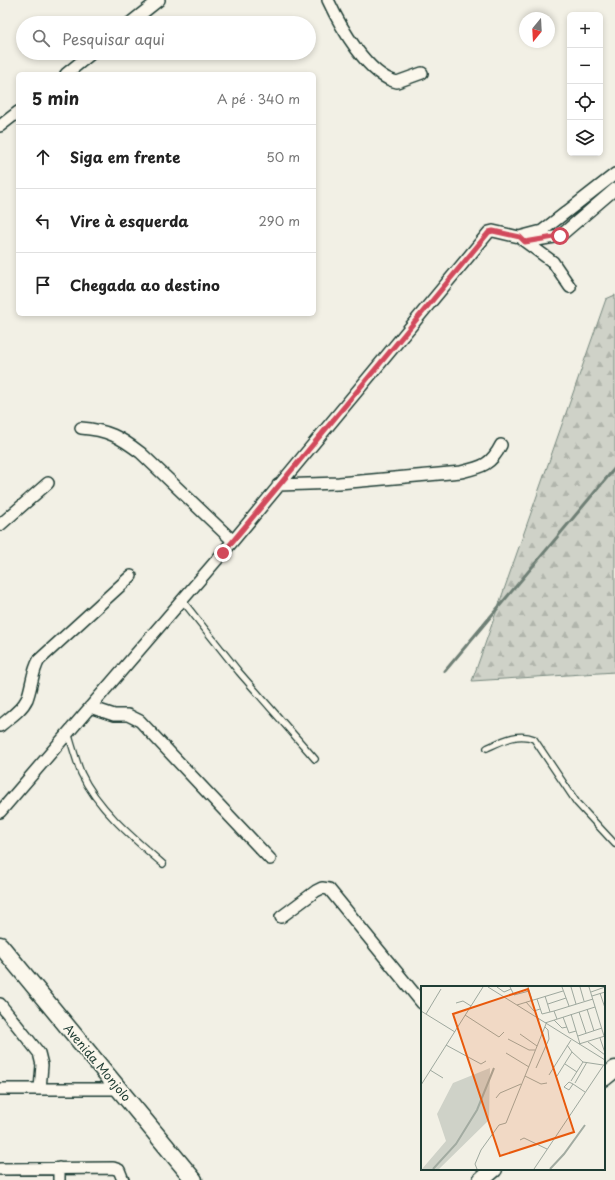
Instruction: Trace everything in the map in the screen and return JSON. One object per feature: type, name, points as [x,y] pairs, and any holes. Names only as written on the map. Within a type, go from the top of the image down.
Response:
[{"type":"street","points":[[139,16],[159,0]]},
{"type":"street","points":[[328,0],[339,23],[352,42],[371,65],[386,78],[397,82],[422,73]]},
{"type":"street","points":[[68,72],[83,60]]},
{"type":"street","points":[[0,126],[16,114]]},
{"type":"street","points":[[522,239],[542,231],[615,174]]},
{"type":"street","points":[[522,239],[560,236],[615,189]]},
{"type":"street","points":[[0,812],[233,541],[489,232],[493,231],[522,239],[554,262],[570,287]]},
{"type":"street","points":[[81,428],[100,429],[112,433],[127,442],[141,453],[233,541]]},
{"type":"street","points":[[278,485],[339,483],[461,472],[478,468],[489,462],[496,456],[501,445]]},
{"type":"street","points":[[0,525],[48,483]]},
{"type":"street","points":[[0,726],[20,709],[25,702],[36,665],[39,660],[131,576]]},
{"type":"street","points":[[90,707],[114,715],[128,715],[140,721],[270,859]]},
{"type":"street","points":[[281,918],[316,891],[322,888],[329,889],[421,1002]]},
{"type":"street","name":"Avenida Monjolo","points":[[0,945],[194,1180]]},
{"type":"street","points":[[0,1004],[39,1053],[42,1065],[40,1089]]},
{"type":"street","points":[[605,1077],[615,1068]]},
{"type":"street","points":[[0,1088],[119,1089]]},
{"type":"street","points":[[59,1168],[59,1180]]},
{"type":"street","points":[[0,1169],[117,1168],[121,1172],[123,1180]]},
{"type":"street","points":[[481,1180],[493,1170]]},
{"type":"lane","points":[[182,600],[239,672],[315,759]]},
{"type":"lane","points":[[68,732],[82,774],[100,801],[127,833],[163,864]]},
{"type":"lane","points":[[487,748],[516,737],[526,735],[534,739],[577,803],[615,844]]},
{"type":"green space","points":[[615,295],[615,672],[472,681],[606,299]]},
{"type":"waterway","points":[[445,671],[615,468]]},
{"type":"route","points":[[223,553],[335,415],[490,231],[520,237],[525,242],[544,240],[560,236]]}]
